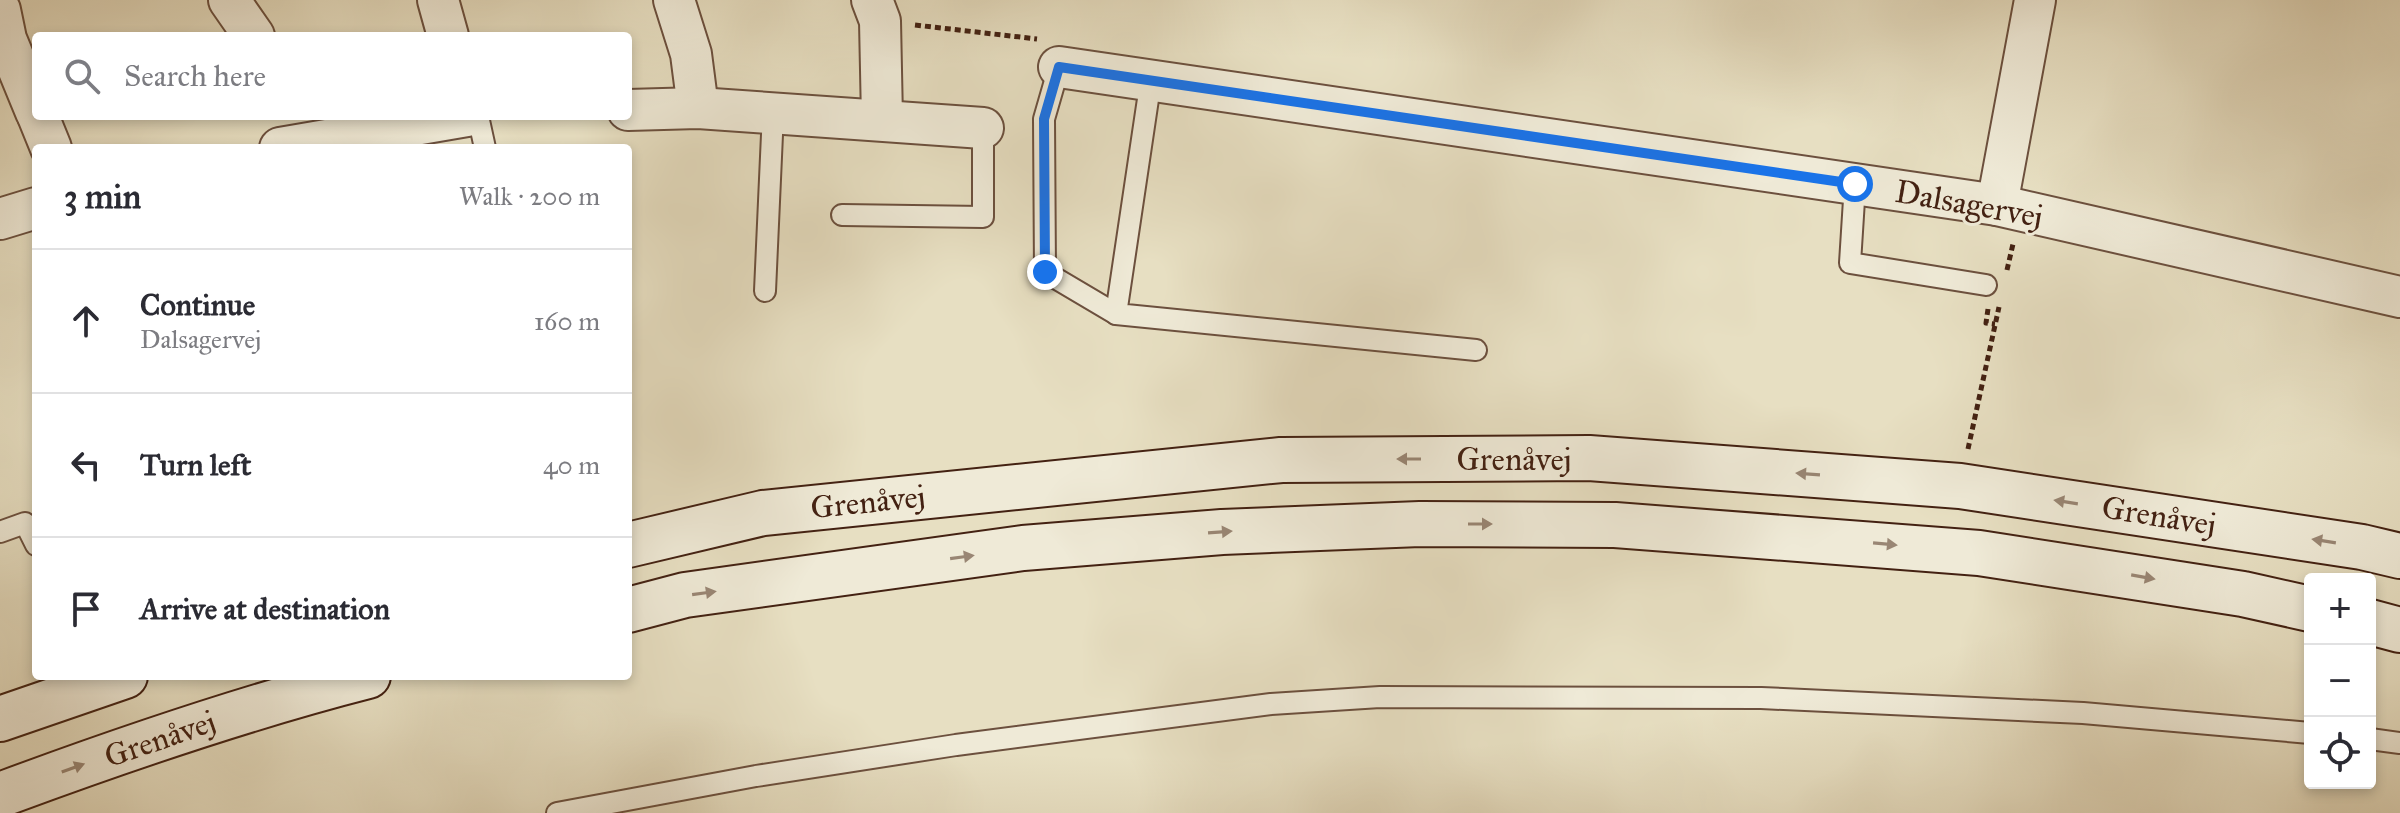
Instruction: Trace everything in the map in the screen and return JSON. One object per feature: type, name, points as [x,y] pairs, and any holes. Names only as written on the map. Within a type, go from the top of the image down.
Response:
[{"type":"main road","name":"Grenåvej","points":[[632,544],[763,513],[1281,460],[1589,458],[1960,486],[2362,547],[2400,556]]},
{"type":"main road","name":"Grenåvej","points":[[632,609],[685,595],[1023,548],[1222,532],[1420,524],[1615,525],[1951,550],[2102,570],[2304,608]]},
{"type":"main road","points":[[2376,624],[2400,630]]},
{"type":"main road","points":[[0,719],[113,680]]},
{"type":"main road","name":"Grenåvej","points":[[0,795],[157,738],[293,695],[352,680]]},
{"type":"street","points":[[229,0],[251,32]]},
{"type":"street","points":[[438,0],[447,32]]},
{"type":"street","points":[[674,0],[691,54],[698,108]]},
{"type":"street","points":[[2009,208],[2035,0]]},
{"type":"street","points":[[0,10],[6,39],[32,102]]},
{"type":"street","points":[[876,10],[882,119]]},
{"type":"street","name":"Dalsagervej","points":[[1059,67],[2009,208],[2400,297]]},
{"type":"street","points":[[632,110],[698,108],[983,128]]},
{"type":"street","points":[[39,120],[49,144]]},
{"type":"street","points":[[277,120],[280,144]]},
{"type":"street","points":[[329,144],[388,139],[453,120]]},
{"type":"street","points":[[0,219],[32,209]]},
{"type":"lane","points":[[1059,67],[1044,119],[1045,272],[1116,314],[1476,350]]},
{"type":"lane","points":[[1116,314],[1151,79]]},
{"type":"lane","points":[[765,291],[773,112]]},
{"type":"lane","points":[[479,120],[484,144]]},
{"type":"lane","points":[[842,215],[983,217],[983,128]]},
{"type":"lane","points":[[1855,184],[1850,263],[1998,287]]},
{"type":"lane","points":[[0,532],[25,523],[32,537]]},
{"type":"lane","points":[[557,813],[756,776],[956,745],[1271,704],[1380,697],[1761,698],[2083,713],[2304,732]]},
{"type":"lane","points":[[2376,740],[2400,743]]},
{"type":"path","points":[[876,10],[1050,41],[1059,67]]},
{"type":"path","points":[[1960,486],[1998,287],[2009,208]]},
{"type":"route","points":[[1045,272],[1044,119],[1059,67],[1855,184]]}]
